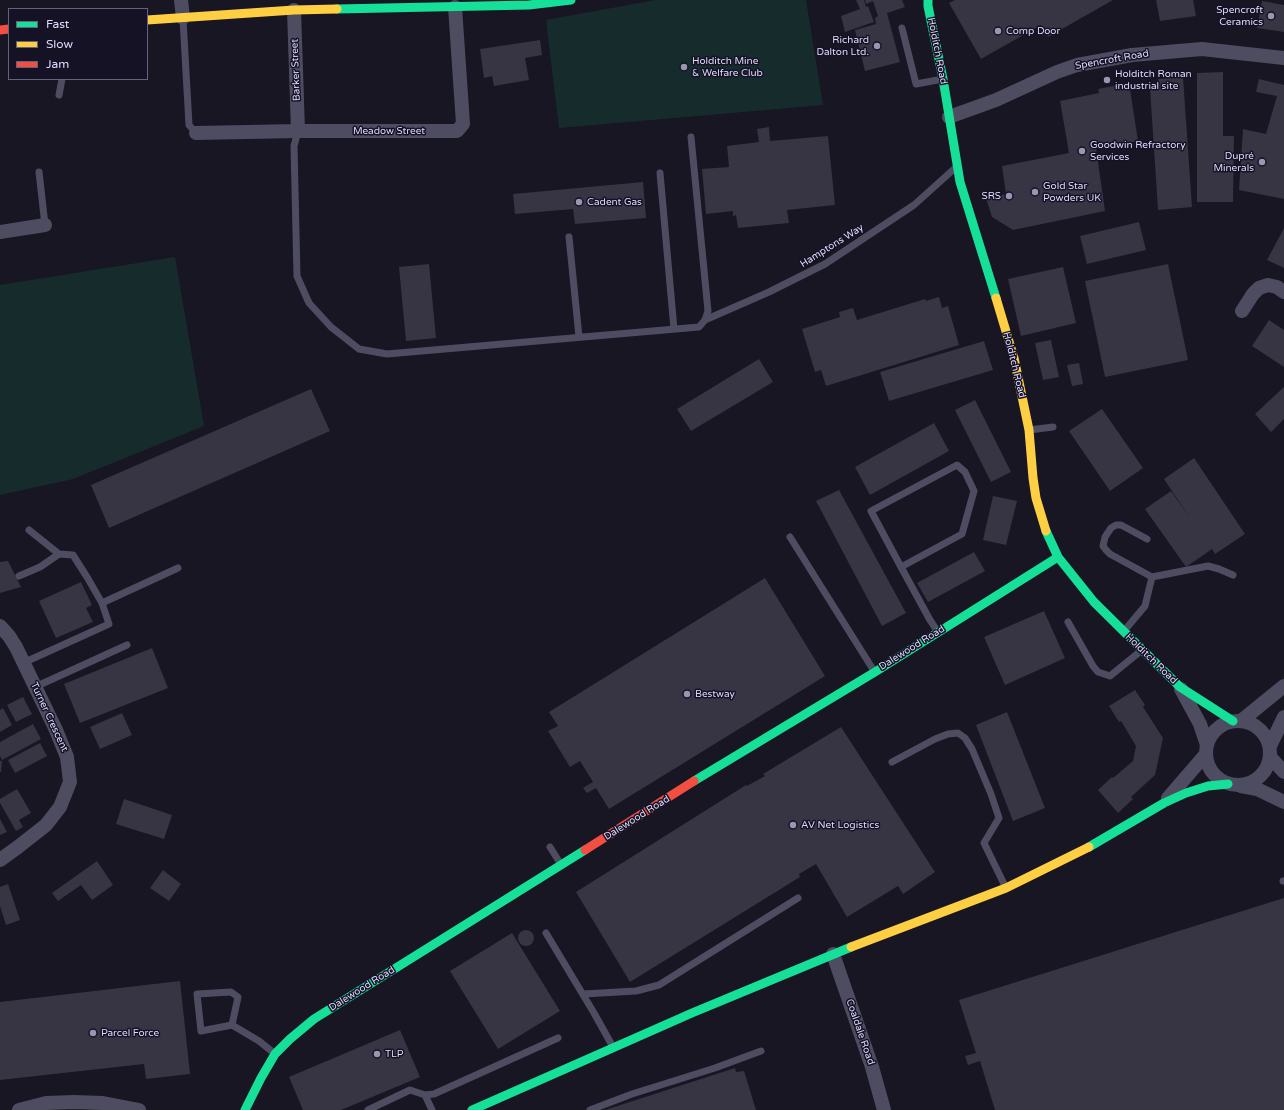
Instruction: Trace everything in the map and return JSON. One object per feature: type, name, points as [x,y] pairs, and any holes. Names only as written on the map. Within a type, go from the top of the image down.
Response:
[{"type":"street","points":[[182,0],[183,18]]},
{"type":"street","points":[[148,20],[369,5],[455,7],[487,3],[529,5],[571,0]]},
{"type":"street","name":"Holditch Road","points":[[928,0],[960,182],[1014,358],[1029,430],[1036,498],[1048,536],[1058,557],[1094,602],[1142,650],[1180,687],[1237,721]]},
{"type":"street","name":"Meadow Street","points":[[196,133],[298,131],[457,131],[463,124],[455,7]]},
{"type":"street","name":"Barker Street","points":[[294,10],[298,131]]},
{"type":"street","name":"Spencroft Road","points":[[949,118],[996,100],[1057,72],[1077,65],[1132,54],[1202,49],[1284,58]]},
{"type":"street","points":[[0,232],[45,225]]},
{"type":"street","points":[[1242,311],[1253,294],[1259,288],[1268,285],[1277,287],[1284,292]]},
{"type":"street","name":"Dalewood Road","points":[[245,1110],[275,1054],[314,1019],[1058,557]]},
{"type":"street","name":"Turner Crescent","points":[[0,626],[9,636],[68,757],[70,782],[60,807],[46,825],[0,860]]},
{"type":"street","points":[[1284,686],[1237,721],[1225,724],[1215,731],[1209,739],[1207,750],[1208,764],[1213,773],[1220,780],[1257,789],[1284,802]]},
{"type":"street","name":"Holditch Road","points":[[1180,687],[1192,708],[1207,750]]},
{"type":"street","points":[[472,1110],[692,1013],[833,954],[1006,888],[1098,843],[1164,803],[1186,793],[1208,786],[1247,784],[1258,778],[1266,770],[1270,751],[1284,717]]},
{"type":"street","points":[[1237,721],[1254,725],[1261,730],[1265,735],[1270,751],[1284,772]]},
{"type":"street","points":[[1164,803],[1207,750]]},
{"type":"street","name":"Coaldale Road","points":[[833,954],[872,1067],[884,1110]]},
{"type":"street","points":[[19,1110],[46,1103],[74,1102],[103,1103],[139,1110]]},
{"type":"lane","points":[[183,18],[189,125],[196,133]]},
{"type":"lane","points":[[902,28],[916,84],[943,79]]},
{"type":"lane","points":[[59,95],[62,80]]},
{"type":"lane","name":"Hamptons Way","points":[[298,131],[294,146],[297,276],[309,303],[331,327],[359,350],[387,354],[699,327],[705,320],[769,292],[825,264],[914,205],[957,167]]},
{"type":"lane","points":[[691,137],[708,311],[705,320]]},
{"type":"lane","points":[[39,172],[45,225]]},
{"type":"lane","points":[[660,172],[674,329]]},
{"type":"lane","points":[[569,237],[579,337]]},
{"type":"lane","points":[[1029,430],[1053,427]]},
{"type":"lane","points":[[902,567],[962,534],[974,492],[965,472],[957,465],[871,511],[930,620],[938,632]]},
{"type":"lane","points":[[1146,539],[1121,525],[1116,525],[1111,528],[1105,537],[1103,546],[1110,554],[1152,577],[1208,566],[1233,575]]},
{"type":"lane","points":[[23,663],[109,624],[102,603],[73,555],[59,554],[30,530]]},
{"type":"lane","points":[[790,537],[875,672]]},
{"type":"lane","points":[[19,576],[40,567],[59,554]]},
{"type":"lane","points":[[102,603],[178,568]]},
{"type":"lane","points":[[1124,632],[1145,606],[1152,577]]},
{"type":"lane","points":[[1068,622],[1093,666],[1098,672],[1110,676],[1142,650]]},
{"type":"lane","points":[[35,687],[127,645]]},
{"type":"lane","points":[[892,762],[935,739],[948,734],[958,733],[965,738],[972,749],[991,794],[999,818],[984,843],[1006,888]]},
{"type":"lane","points":[[550,847],[561,865]]},
{"type":"lane","points":[[583,994],[636,991],[659,985],[798,898]]},
{"type":"lane","points":[[546,933],[583,994],[613,1048]]},
{"type":"lane","points":[[232,1024],[238,996],[231,992],[197,994],[201,1031],[232,1024],[259,1041],[275,1054]]},
{"type":"lane","points":[[368,1110],[410,1090],[426,1095],[434,1094],[558,1038]]},
{"type":"lane","points":[[590,1110],[632,1094],[715,1068],[761,1051]]},
{"type":"lane","points":[[426,1095],[432,1110]]},
{"type":"green space","name":"Holditch Mine & Welfare Club","points":[[656,0],[806,0],[823,105],[559,128],[546,20]]},
{"type":"green space","points":[[175,257],[204,426],[73,479],[0,495],[0,285]]},
{"type":"building","points":[[856,0],[864,0],[874,22],[845,32],[841,16],[860,9]]},
{"type":"building","name":"Richard Dalton Ltd.","points":[[865,0],[902,0],[905,7],[887,13],[900,62],[865,71],[855,30],[876,24],[875,18],[878,16],[873,1],[866,4]]},
{"type":"building","name":"Comp Door","points":[[955,0],[1113,0],[1048,37],[1041,25],[981,59],[949,3]]},
{"type":"building","points":[[1156,0],[1193,0],[1196,16],[1160,21]]},
{"type":"building","name":"Spencroft Ceramics","points":[[1262,1],[1284,5],[1284,32],[1257,28]]},
{"type":"building","points":[[540,40],[542,55],[525,58],[529,80],[494,86],[492,76],[484,78],[480,49]]},
{"type":"building","points":[[1223,72],[1223,136],[1234,136],[1233,202],[1197,202],[1197,73]]},
{"type":"building","points":[[1183,77],[1192,207],[1158,210],[1150,88],[1159,87],[1158,79]]},
{"type":"building","name":"Dupré Minerals","points":[[1259,79],[1284,85],[1284,199],[1239,190],[1243,129],[1266,134],[1277,96],[1256,92]]},
{"type":"building","name":"Goodwin Refractory Services","points":[[1129,83],[1138,141],[1096,148],[1105,211],[1013,230],[992,217],[986,198],[1006,194],[1002,166],[1069,153],[1060,101],[1099,93],[1098,89]]},
{"type":"building","points":[[769,127],[770,141],[828,136],[835,205],[787,210],[789,223],[738,228],[736,215],[733,216],[733,211],[706,214],[702,169],[729,167],[727,146],[759,142],[757,129]]},
{"type":"building","name":"Cadent Gas","points":[[643,182],[646,218],[575,224],[573,209],[515,214],[513,194]]},
{"type":"building","points":[[1139,222],[1146,250],[1087,264],[1080,236]]},
{"type":"building","points":[[1284,228],[1284,268],[1267,260]]},
{"type":"building","points":[[429,264],[436,338],[406,341],[399,267]]},
{"type":"building","points":[[1168,264],[1188,360],[1105,377],[1085,281]]},
{"type":"building","points":[[1063,267],[1076,323],[1021,336],[1008,279]]},
{"type":"building","points":[[939,297],[942,308],[948,306],[959,345],[826,386],[821,370],[815,372],[802,329],[840,317],[839,312],[853,308],[857,320],[925,299],[926,301]]},
{"type":"building","points":[[1269,320],[1284,330],[1284,367],[1252,346]]},
{"type":"building","points":[[1051,340],[1059,377],[1043,380],[1035,343]]},
{"type":"building","points":[[984,341],[993,370],[889,401],[880,372]]},
{"type":"building","points":[[759,359],[773,382],[691,431],[677,409]]},
{"type":"building","points":[[1079,363],[1083,384],[1072,386],[1067,365]]},
{"type":"building","points":[[1284,387],[1284,419],[1271,432],[1255,414]]},
{"type":"building","points":[[311,389],[330,431],[109,528],[91,485]]},
{"type":"building","points":[[975,400],[1011,472],[991,482],[955,410]]},
{"type":"building","points":[[1102,409],[1143,468],[1110,491],[1069,431]]},
{"type":"building","points":[[934,423],[949,451],[870,495],[855,467]]},
{"type":"building","points":[[1194,458],[1245,534],[1215,554],[1212,549],[1186,567],[1145,509],[1171,491],[1190,518],[1164,479]]},
{"type":"building","points":[[839,490],[906,613],[882,626],[816,501]]},
{"type":"building","points":[[993,496],[1017,501],[1006,545],[983,540]]},
{"type":"building","points":[[974,552],[985,571],[928,602],[917,583]]},
{"type":"building","points":[[8,561],[21,587],[0,593],[0,562]]},
{"type":"building","name":"Bestway","points":[[765,578],[825,676],[609,809],[596,788],[587,793],[583,788],[593,782],[580,761],[570,767],[548,731],[558,726],[549,712]]},
{"type":"building","points":[[81,582],[92,605],[86,608],[93,622],[56,638],[39,601]]},
{"type":"building","points":[[1044,611],[1065,658],[1005,685],[984,637]]},
{"type":"building","points":[[152,648],[168,688],[80,723],[64,684]]},
{"type":"building","points":[[1135,690],[1145,705],[1143,707],[1163,738],[1155,775],[1131,797],[1133,799],[1118,813],[1098,790],[1133,761],[1136,746],[1121,721],[1119,722],[1109,706]]},
{"type":"building","points":[[23,697],[32,714],[16,722],[7,705]]},
{"type":"building","points":[[3,708],[12,725],[0,732],[0,710]]},
{"type":"building","points":[[1007,712],[1045,808],[1013,821],[976,725]]},
{"type":"building","points":[[122,713],[132,735],[100,749],[90,727]]},
{"type":"building","points":[[33,724],[41,739],[2,760],[0,756],[0,742]]},
{"type":"building","name":"AV Net Logistics","points":[[841,727],[935,872],[903,894],[898,886],[847,917],[816,864],[799,874],[800,877],[630,982],[576,892],[746,785],[747,786],[765,776],[763,774]]},
{"type":"building","points":[[40,743],[47,756],[15,773],[8,760]]},
{"type":"building","points":[[0,761],[2,761],[1,772],[0,772]]},
{"type":"building","points":[[17,789],[31,813],[19,820],[23,827],[16,831],[0,803],[0,799]]},
{"type":"building","points":[[124,799],[172,815],[164,839],[116,824]]},
{"type":"building","points":[[0,819],[7,832],[0,835]]},
{"type":"building","points":[[97,861],[113,885],[92,900],[81,885],[58,901],[52,893]]},
{"type":"building","points":[[163,870],[181,884],[169,901],[150,888]]},
{"type":"building","points":[[8,884],[20,920],[6,925],[0,906],[0,887]]},
{"type":"building","points":[[1284,898],[1284,1110],[995,1110],[980,1061],[968,1065],[965,1056],[976,1053],[959,1000]]},
{"type":"building","points":[[526,930],[532,932],[534,938],[532,944],[526,946],[520,944],[518,938],[520,932]]},
{"type":"building","points":[[512,933],[560,1011],[498,1049],[450,971]]},
{"type":"building","name":"Parcel Force","points":[[180,981],[190,1074],[146,1079],[144,1064],[0,1080],[0,1002]]},
{"type":"building","name":"TLP","points":[[400,1030],[420,1077],[341,1110],[303,1110],[289,1077]]},
{"type":"building","points":[[735,1068],[736,1072],[744,1071],[756,1110],[605,1110]]},
{"type":"traffic: fast","points":[[337,9],[529,5],[571,0]]},
{"type":"traffic: fast","points":[[928,0],[960,182],[996,298]]},
{"type":"traffic: fast","points":[[1046,531],[1058,557],[1094,602],[1180,687],[1233,721]]},
{"type":"traffic: fast","points":[[694,781],[875,672],[1058,557]]},
{"type":"traffic: fast","points":[[1089,847],[1164,803],[1186,793],[1208,786],[1228,784]]},
{"type":"traffic: fast","points":[[245,1110],[275,1054],[314,1019],[585,850]]},
{"type":"traffic: fast","points":[[472,1110],[692,1013],[851,947]]},
{"type":"traffic: slow","points":[[148,20],[294,10],[337,9]]},
{"type":"traffic: slow","points":[[996,298],[1014,358],[1029,430],[1036,498],[1046,531]]},
{"type":"traffic: slow","points":[[851,947],[1006,888],[1089,847]]},
{"type":"traffic: jam","points":[[0,30],[8,29]]},
{"type":"traffic: jam","points":[[585,850],[694,781]]},
{"type":"place","name":"Spencroft Ceramics","points":[[1271,16]]},
{"type":"place","name":"Comp Door","points":[[998,31]]},
{"type":"place","name":"Richard Dalton Ltd.","points":[[877,46]]},
{"type":"place","name":"Holditch Mine & Welfare Club","points":[[684,67]]},
{"type":"place","name":"Holditch Roman industrial site","points":[[1107,80]]},
{"type":"place","name":"Goodwin Refractory Services","points":[[1082,151]]},
{"type":"place","name":"Dupré Minerals","points":[[1262,162]]},
{"type":"place","name":"Gold Star Powders UK","points":[[1035,192]]},
{"type":"place","name":"SRS","points":[[1009,196]]},
{"type":"place","name":"Cadent Gas","points":[[579,202]]},
{"type":"place","name":"Bestway","points":[[687,694]]},
{"type":"place","name":"AV Net Logistics","points":[[793,825]]},
{"type":"place","name":"Parcel Force","points":[[93,1033]]},
{"type":"place","name":"TLP","points":[[377,1054]]}]
